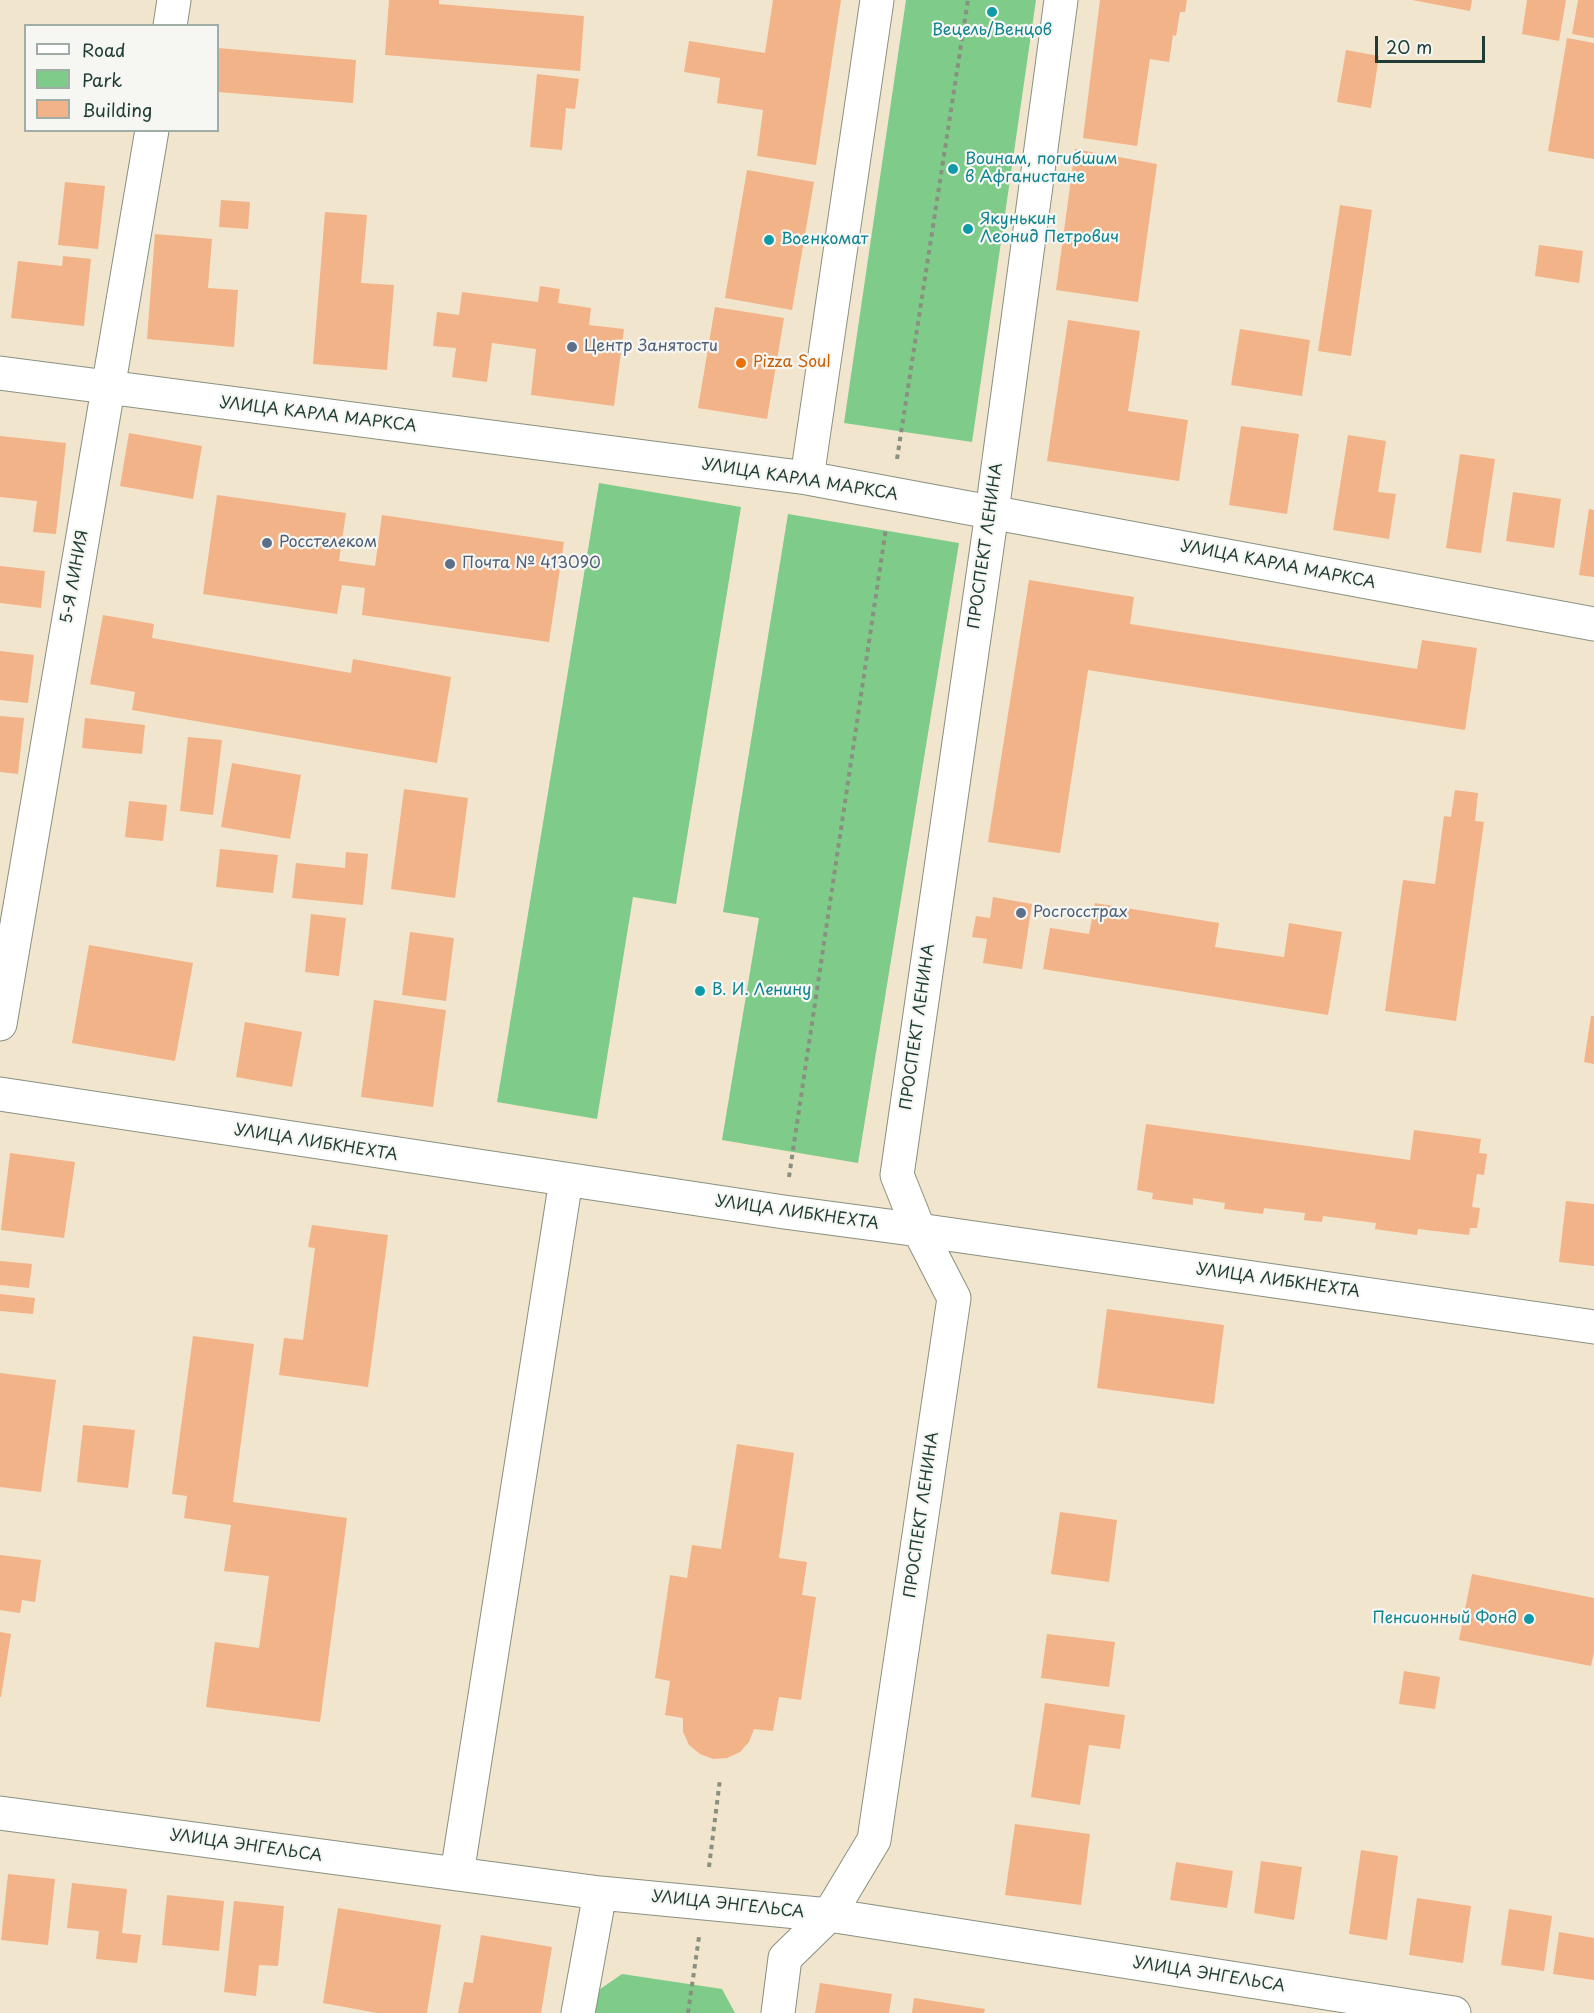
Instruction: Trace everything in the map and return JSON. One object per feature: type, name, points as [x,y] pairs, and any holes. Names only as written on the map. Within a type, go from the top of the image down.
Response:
[{"type":"street","points":[[170,24],[174,0]]},
{"type":"street","points":[[807,478],[877,0]]},
{"type":"street","name":"ПРОСПЕКТ ЛЕНИНА","points":[[778,2013],[785,1958],[829,1915],[874,1840],[954,1298],[919,1230],[897,1175],[992,512],[1061,0]]},
{"type":"street","name":"5-Я ЛИНИЯ","points":[[0,1024],[152,132]]},
{"type":"street","name":"УЛИЦА КАРЛА МАРКСА","points":[[0,373],[807,478],[1594,624]]},
{"type":"street","name":"УЛИЦА ЛИБКНЕХТА","points":[[0,1094],[852,1222],[1594,1327]]},
{"type":"street","points":[[457,1874],[566,1180]]},
{"type":"street","name":"УЛИЦА ЭНГЕЛЬСА","points":[[0,1813],[600,1893],[829,1915],[1454,2013]]},
{"type":"street","points":[[578,2013],[600,1893]]},
{"type":"path","points":[[784,1212],[891,493],[968,0]]},
{"type":"green space","points":[[906,0],[1036,0],[972,442],[844,423]]},
{"type":"green space","points":[[599,483],[741,507],[676,904],[633,897],[597,1119],[497,1102]]},
{"type":"green space","points":[[788,514],[959,543],[858,1163],[722,1140],[759,918],[723,912]]},
{"type":"green space","points":[[622,1974],[722,1989],[735,2013],[590,2013],[593,1994]]},
{"type":"building","points":[[389,0],[439,0],[439,4],[584,16],[580,71],[385,55]]},
{"type":"building","points":[[773,0],[841,0],[816,165],[757,156],[763,110],[717,103],[720,78],[684,72],[689,41],[765,53]]},
{"type":"building","points":[[1100,0],[1187,0],[1185,12],[1180,12],[1176,36],[1173,35],[1169,62],[1150,59],[1137,146],[1083,138]]},
{"type":"building","points":[[1412,0],[1472,0],[1470,11]]},
{"type":"building","points":[[1527,0],[1566,0],[1559,41],[1522,34]]},
{"type":"building","points":[[1578,0],[1594,0],[1594,38],[1572,34]]},
{"type":"building","points":[[1567,38],[1594,43],[1594,159],[1548,151]]},
{"type":"building","points":[[219,48],[356,60],[353,103],[219,92]]},
{"type":"building","points":[[1346,50],[1379,56],[1371,108],[1337,102]]},
{"type":"building","points":[[537,74],[579,79],[575,109],[566,108],[562,150],[530,147]]},
{"type":"building","points":[[1075,149],[1157,164],[1138,302],[1056,290]]},
{"type":"building","name":"Военкомат","points":[[747,170],[814,182],[792,310],[725,298]]},
{"type":"building","points":[[65,182],[105,186],[98,249],[58,245]]},
{"type":"building","points":[[221,200],[250,202],[248,229],[219,227]]},
{"type":"building","points":[[1340,205],[1372,210],[1351,356],[1318,351]]},
{"type":"building","points":[[325,212],[367,215],[361,283],[394,285],[387,370],[313,364]]},
{"type":"building","points":[[155,234],[212,239],[208,288],[238,290],[234,347],[147,339]]},
{"type":"building","points":[[1539,245],[1583,251],[1579,283],[1535,276]]},
{"type":"building","points":[[63,256],[91,259],[84,326],[11,318],[18,261],[62,266]]},
{"type":"building","name":"Центр Занятости","points":[[540,286],[560,289],[558,303],[591,308],[589,325],[624,329],[614,406],[531,395],[536,349],[492,343],[487,382],[452,377],[456,348],[433,346],[437,312],[459,315],[462,292],[538,302]]},
{"type":"building","name":"Pizza Soul","points":[[715,307],[784,318],[767,419],[698,408]]},
{"type":"building","points":[[1068,320],[1140,331],[1128,411],[1188,420],[1179,481],[1047,461]]},
{"type":"building","points":[[1240,329],[1310,340],[1302,396],[1231,385]]},
{"type":"building","points":[[1241,426],[1299,434],[1287,514],[1229,505]]},
{"type":"building","points":[[129,433],[202,446],[193,499],[120,486]]},
{"type":"building","points":[[1348,435],[1386,441],[1378,492],[1396,494],[1389,539],[1333,530]]},
{"type":"building","points":[[0,436],[66,443],[56,534],[33,532],[37,501],[0,497]]},
{"type":"building","points":[[1460,454],[1495,459],[1481,553],[1446,548]]},
{"type":"building","points":[[1513,492],[1561,499],[1554,548],[1506,541]]},
{"type":"building","points":[[217,495],[346,513],[339,561],[375,566],[382,515],[564,542],[549,642],[362,615],[365,588],[342,585],[337,614],[203,594]]},
{"type":"building","points":[[1589,509],[1594,510],[1594,577],[1579,575]]},
{"type":"building","points":[[0,566],[45,571],[41,608],[0,603]]},
{"type":"building","points":[[1029,580],[1134,597],[1130,624],[1417,669],[1422,640],[1477,648],[1465,730],[1088,670],[1060,853],[988,842]]},
{"type":"building","points":[[103,615],[154,624],[152,638],[351,673],[353,659],[451,677],[437,763],[132,710],[135,692],[90,684]]},
{"type":"building","points":[[0,651],[34,655],[28,703],[0,700]]},
{"type":"building","points":[[0,716],[24,718],[18,774],[0,772]]},
{"type":"building","points":[[85,718],[145,725],[142,754],[82,748]]},
{"type":"building","points":[[188,737],[222,740],[213,815],[180,811]]},
{"type":"building","points":[[232,763],[301,775],[290,839],[221,827]]},
{"type":"building","points":[[404,789],[468,798],[455,898],[391,889]]},
{"type":"building","points":[[1455,790],[1478,793],[1475,821],[1484,822],[1456,1021],[1385,1011],[1403,880],[1435,884],[1444,816],[1451,817]]},
{"type":"building","points":[[129,801],[167,805],[163,841],[125,837]]},
{"type":"building","points":[[220,849],[278,855],[273,893],[216,887]]},
{"type":"building","points":[[346,852],[368,854],[363,905],[292,898],[296,863],[345,868]]},
{"type":"building","points":[[993,897],[1032,904],[1022,969],[983,963],[987,939],[972,937],[976,916],[990,918]]},
{"type":"building","points":[[1095,903],[1219,923],[1215,947],[1284,957],[1289,923],[1342,932],[1328,1015],[1043,969],[1050,928],[1089,934]]},
{"type":"building","points":[[311,914],[346,918],[339,976],[305,972]]},
{"type":"building","points":[[410,932],[454,938],[446,1001],[402,995]]},
{"type":"building","points":[[89,945],[193,963],[175,1061],[72,1043]]},
{"type":"building","points":[[374,1000],[446,1010],[433,1107],[361,1097]]},
{"type":"building","points":[[1591,1016],[1594,1016],[1594,1064],[1584,1062]]},
{"type":"building","points":[[245,1022],[302,1032],[292,1087],[236,1077]]},
{"type":"building","points":[[1146,1124],[1410,1160],[1414,1130],[1481,1139],[1479,1153],[1487,1154],[1484,1175],[1477,1174],[1472,1207],[1480,1208],[1477,1228],[1470,1228],[1469,1235],[1418,1229],[1417,1235],[1375,1229],[1376,1223],[1323,1216],[1322,1222],[1304,1220],[1305,1213],[1264,1208],[1263,1214],[1224,1209],[1225,1203],[1193,1198],[1193,1205],[1152,1199],[1153,1193],[1137,1190]]},
{"type":"building","points":[[10,1153],[75,1162],[64,1238],[1,1230]]},
{"type":"building","points":[[1566,1201],[1594,1204],[1594,1266],[1559,1262]]},
{"type":"building","points":[[312,1225],[388,1235],[368,1387],[279,1375],[284,1338],[303,1340],[315,1248],[308,1247]]},
{"type":"building","points":[[0,1261],[32,1264],[29,1288],[0,1285]]},
{"type":"building","points":[[0,1294],[35,1298],[33,1314],[0,1311]]},
{"type":"building","points":[[1107,1309],[1224,1325],[1214,1404],[1097,1388]]},
{"type":"building","points":[[193,1336],[254,1344],[233,1502],[347,1518],[320,1722],[206,1707],[215,1642],[259,1648],[269,1576],[224,1571],[231,1525],[184,1518],[187,1496],[172,1494]]},
{"type":"building","points":[[0,1373],[56,1380],[41,1492],[0,1487]]},
{"type":"building","points":[[83,1425],[135,1430],[128,1488],[77,1482]]},
{"type":"building","points":[[737,1444],[794,1453],[779,1558],[807,1562],[802,1595],[816,1597],[801,1700],[779,1697],[773,1731],[754,1729],[749,1742],[740,1752],[727,1758],[713,1759],[700,1754],[689,1745],[683,1732],[683,1718],[665,1715],[670,1681],[655,1678],[670,1575],[687,1578],[692,1545],[721,1549]]},
{"type":"building","points":[[1060,1512],[1117,1520],[1109,1582],[1051,1574]]},
{"type":"building","points":[[0,1555],[41,1560],[35,1602],[22,1600],[20,1613],[0,1610]]},
{"type":"building","name":"Пенсионный Фонд","points":[[1472,1574],[1594,1598],[1594,1652],[1591,1666],[1459,1640]]},
{"type":"building","points":[[0,1632],[11,1634],[1,1697],[0,1697]]},
{"type":"building","points":[[1047,1634],[1115,1642],[1109,1687],[1041,1678]]},
{"type":"building","points":[[1404,1671],[1440,1677],[1435,1709],[1399,1704]]},
{"type":"building","points":[[1045,1703],[1125,1715],[1120,1749],[1089,1745],[1080,1805],[1031,1797]]},
{"type":"building","points":[[1015,1824],[1090,1834],[1081,1905],[1005,1895]]},
{"type":"building","points":[[1361,1850],[1398,1856],[1387,1940],[1349,1934]]},
{"type":"building","points":[[1261,1861],[1302,1867],[1294,1920],[1254,1913]]},
{"type":"building","points":[[1176,1862],[1233,1871],[1227,1908],[1170,1900]]},
{"type":"building","points":[[8,1874],[55,1879],[48,1945],[1,1940]]},
{"type":"building","points":[[72,1883],[127,1889],[122,1933],[141,1935],[137,1963],[96,1959],[99,1931],[67,1928]]},
{"type":"building","points":[[167,1895],[224,1901],[219,1951],[162,1945]]},
{"type":"building","points":[[1417,1898],[1471,1906],[1463,1963],[1409,1955]]},
{"type":"building","points":[[234,1901],[284,1906],[278,1966],[259,1965],[256,1996],[224,1992]]},
{"type":"building","points":[[338,1908],[441,1925],[427,2013],[377,2013],[323,2003]]},
{"type":"building","points":[[1509,1909],[1552,1916],[1544,1971],[1501,1965]]},
{"type":"building","points":[[1559,1932],[1594,1938],[1594,1980],[1553,1974]]},
{"type":"building","points":[[481,1935],[552,1947],[541,2013],[458,2013],[464,1982],[473,1983]]},
{"type":"building","points":[[820,1983],[892,1994],[889,2013],[815,2013]]},
{"type":"building","points":[[914,1998],[985,2009],[984,2013],[912,2013]]},
{"type":"place","name":"Вецель/Венцов","points":[[992,12]]},
{"type":"place","name":"Воинам, погибшим в Афганистане","points":[[953,169]]},
{"type":"place","name":"Якунькин Леонид Петрович","points":[[968,229]]},
{"type":"place","name":"Военкомат","points":[[769,240]]},
{"type":"place","name":"Центр Занятости","points":[[572,347]]},
{"type":"place","name":"Pizza Soul","points":[[741,363]]},
{"type":"place","name":"Росстелеком","points":[[267,543]]},
{"type":"place","name":"Почта № 413090","points":[[450,564]]},
{"type":"place","name":"Росгосстрах","points":[[1021,913]]},
{"type":"place","name":"В. И. Ленину","points":[[700,991]]},
{"type":"place","name":"Пенсионный Фонд","points":[[1529,1619]]}]
